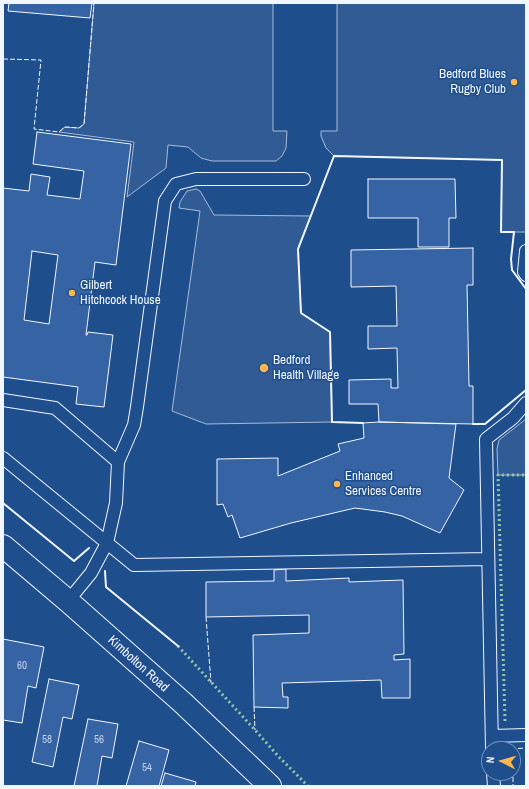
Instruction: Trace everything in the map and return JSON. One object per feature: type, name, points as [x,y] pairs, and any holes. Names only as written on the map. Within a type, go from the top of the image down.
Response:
[{"type":"main road","name":"Kimbolton Road","points":[[3,546],[68,601],[183,703],[270,786]]},
{"type":"lane","points":[[68,601],[91,573],[107,543],[116,503],[118,462],[134,425],[165,201],[176,184],[196,179],[304,180]]},
{"type":"lane","points":[[526,251],[524,272],[526,275]]},
{"type":"lane","points":[[3,400],[55,408],[118,462]]},
{"type":"lane","points":[[492,741],[486,439],[513,418],[526,403]]},
{"type":"lane","points":[[3,458],[134,565],[488,559]]},
{"type":"lane","points":[[492,736],[526,735]]},
{"type":"shaded area","points":[[94,3],[273,3],[273,131],[287,131],[286,148],[282,156],[276,161],[212,161],[201,158],[188,147],[168,145],[166,168],[127,197],[134,142],[59,132],[65,127],[79,128],[84,124]]},
{"type":"shaded area","points":[[337,3],[526,3],[526,232],[501,232],[502,160],[334,156],[326,148],[321,136],[321,131],[337,131]]},
{"type":"shaded area","points":[[196,189],[200,191],[214,215],[311,216],[298,250],[301,313],[330,332],[332,422],[206,424],[172,411],[200,211],[179,208],[180,202],[187,191]]},
{"type":"shaded area","points":[[526,419],[526,475],[498,475],[497,449],[499,440]]},
{"type":"building","points":[[9,3],[92,3],[90,18],[8,11]]},
{"type":"building","name":"Gilbert Hitchcock House","points":[[37,132],[131,144],[116,265],[95,262],[86,335],[88,332],[113,335],[104,407],[76,404],[78,387],[3,377],[3,188],[29,191],[31,174],[50,177],[47,195],[80,199],[84,171],[33,164]],"holes":[[[32,251],[58,255],[49,324],[24,320]]]},
{"type":"building","points":[[368,179],[455,179],[456,218],[449,218],[449,247],[418,247],[418,218],[368,218]]},
{"type":"building","points":[[473,248],[473,285],[467,285],[469,386],[473,386],[473,424],[379,422],[378,404],[349,404],[349,380],[391,379],[391,388],[398,388],[397,348],[368,349],[368,326],[397,326],[396,286],[351,287],[351,250]]},
{"type":"building","name":"Enhanced Services Centre","points":[[363,423],[456,424],[449,478],[464,490],[440,533],[402,516],[355,508],[291,523],[240,538],[232,515],[228,517],[223,504],[217,505],[217,459],[278,458],[278,476],[340,451],[338,444],[364,438]]},
{"type":"building","points":[[286,569],[286,581],[349,578],[349,582],[403,580],[404,654],[394,655],[394,660],[410,659],[410,698],[382,698],[381,680],[282,683],[283,697],[288,697],[288,708],[254,707],[253,635],[309,633],[309,615],[206,617],[206,582],[274,581],[274,570]]},
{"type":"building","points":[[3,639],[44,647],[36,688],[28,686],[22,723],[3,720]]},
{"type":"building","points":[[49,679],[79,685],[72,719],[63,717],[53,767],[32,762]]},
{"type":"building","points":[[88,719],[118,724],[112,758],[102,756],[97,786],[74,786]]},
{"type":"building","points":[[139,741],[169,750],[159,786],[126,786]]},
{"type":"building","points":[[165,773],[196,782],[195,786],[161,786]]},
{"type":"hedge","points":[[505,721],[498,475],[526,475]]},
{"type":"hedge","points":[[178,646],[279,757],[308,786]]},
{"type":"fence","points":[[3,59],[41,60],[34,129],[59,132],[65,127],[79,128],[84,124],[94,3]]},
{"type":"fence","points":[[206,617],[211,683]]},
{"type":"fence","points":[[254,707],[255,730]]},
{"type":"fence","points":[[521,748],[526,748]]},
{"type":"fence","points":[[513,781],[513,786]]},
{"type":"wall","points":[[363,423],[332,422],[330,332],[301,313],[298,249],[334,156],[502,160],[501,232],[514,232],[511,259],[512,270],[526,289]]},
{"type":"wall","points":[[473,424],[485,424],[526,390]]},
{"type":"wall","points":[[3,503],[74,561],[89,548]]},
{"type":"wall","points":[[105,571],[106,587],[178,646]]},
{"type":"place","name":"Bedford Blues Rugby Club","points":[[514,82]]},
{"type":"place","name":"Gilbert Hitchcock House","points":[[72,293]]},
{"type":"place","name":"Bedford Health Village","points":[[264,368]]},
{"type":"place","name":"Enhanced Services Centre","points":[[337,484]]}]
